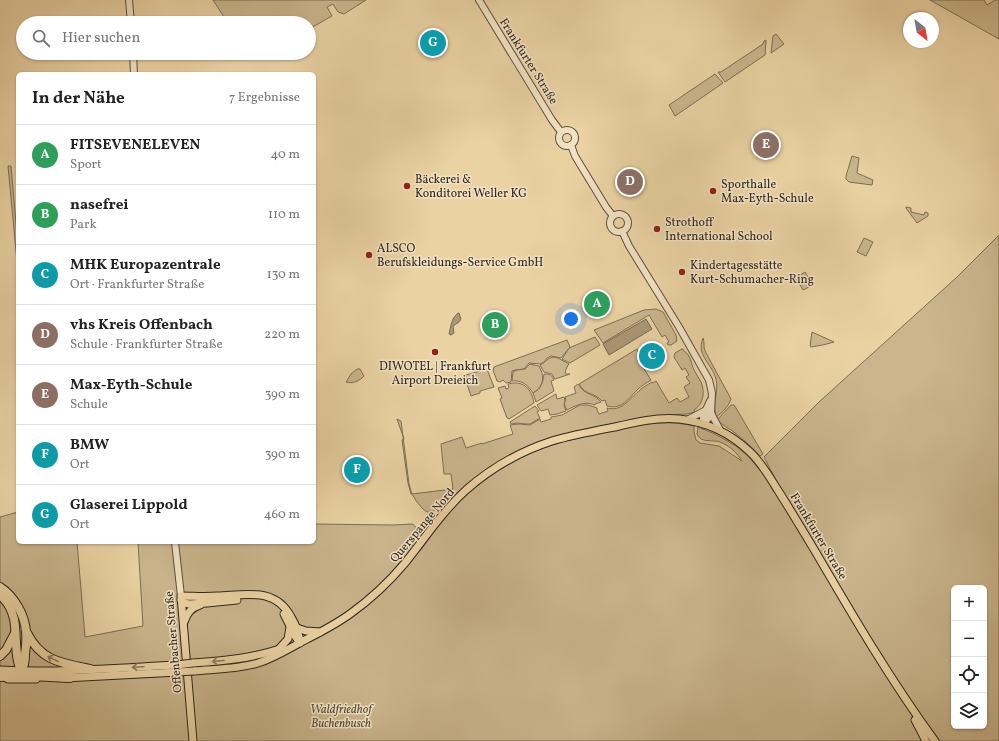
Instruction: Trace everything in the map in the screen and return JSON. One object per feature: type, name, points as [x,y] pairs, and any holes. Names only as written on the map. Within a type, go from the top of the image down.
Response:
[{"type":"highway","points":[[0,587],[16,602],[26,632],[34,646],[46,656],[57,662],[90,669]]},
{"type":"highway","points":[[0,595],[7,602],[13,614],[18,657],[24,674],[30,676],[70,678]]},
{"type":"highway","points":[[0,656],[10,644],[15,632]]},
{"type":"highway","points":[[0,678],[15,676],[22,671],[25,655],[26,632]]},
{"type":"main road","name":"Querspange Nord","points":[[194,667],[240,666],[258,663],[321,632],[351,614],[380,589],[405,563],[448,507],[477,481],[523,453],[546,444],[584,433],[652,420],[687,420],[703,424]]},
{"type":"main road","name":"Frankfurter Straße","points":[[703,424],[720,430],[741,444],[758,460],[770,476],[894,681],[935,741]]},
{"type":"main road","points":[[0,678],[70,678],[194,667],[242,659],[300,643],[295,636],[294,626],[289,613],[282,604],[266,595],[248,594],[181,597],[184,603],[188,604],[249,598],[263,599],[278,607],[294,626],[306,631],[321,632]]},
{"type":"main road","name":"Offenbacher Straße","points":[[181,597],[193,741]]},
{"type":"main road","points":[[183,624],[190,610],[207,603]]},
{"type":"main road","points":[[278,650],[288,639],[294,626]]},
{"type":"main road","points":[[0,670],[22,671],[178,668]]},
{"type":"main road","name":"Frankfurter Straße","points":[[894,681],[926,741]]},
{"type":"street","points":[[129,0],[130,16]]},
{"type":"street","name":"Frankfurter Straße","points":[[479,0],[561,132]]},
{"type":"street","points":[[133,60],[134,72]]},
{"type":"street","points":[[569,130],[574,133],[575,139],[573,144],[564,146],[560,142],[559,136],[561,132],[569,130]]},
{"type":"street","points":[[571,145],[575,156],[613,216]]},
{"type":"street","points":[[620,214],[625,216],[627,219],[628,224],[622,231],[614,230],[611,226],[610,221],[613,216],[620,214]]},
{"type":"street","points":[[622,231],[629,246],[697,357],[709,380],[712,389],[712,396],[708,411],[708,419],[703,424]]},
{"type":"street","points":[[687,420],[708,411]]},
{"type":"street","points":[[708,411],[720,430]]},
{"type":"street","name":"Offenbacher Straße","points":[[175,544],[181,597]]},
{"type":"green space","points":[[213,0],[366,0],[344,14],[338,12],[333,4],[327,7],[332,16],[316,25],[316,16],[223,16]]},
{"type":"green space","points":[[930,0],[984,0],[987,5],[995,0],[999,0],[999,39]]},
{"type":"green space","points":[[776,34],[784,44],[771,53],[773,36]]},
{"type":"green space","points":[[766,40],[765,55],[725,82],[718,72],[721,72],[763,44]]},
{"type":"green space","points":[[715,74],[723,83],[675,116],[669,105]]},
{"type":"green space","points":[[852,156],[859,158],[857,173],[873,180],[872,185],[849,182],[846,179]]},
{"type":"green space","points":[[8,166],[11,166],[16,223],[16,251]]},
{"type":"green space","points":[[906,207],[911,208],[911,212],[924,215],[925,212],[928,213],[928,216],[917,223]]},
{"type":"green space","name":"Waldfriedhof Buchenbusch","points":[[999,235],[999,741],[0,741],[0,517],[16,513],[16,544],[77,544],[85,637],[143,626],[138,544],[316,544],[316,524],[413,524],[418,530],[418,534],[412,545],[420,551],[441,521],[459,502],[493,474],[518,459],[545,447],[569,440],[641,425],[672,423],[694,426],[696,440],[700,443],[719,446],[742,461],[733,450],[724,444],[717,441],[707,441],[701,439],[697,434],[698,427],[715,434],[736,446],[748,456],[769,481],[779,486],[764,457],[819,402],[957,277]]},
{"type":"green space","points":[[864,238],[873,242],[866,256],[857,252]]},
{"type":"green space","points":[[805,272],[813,285],[803,290],[796,278]]},
{"type":"green space","points":[[656,309],[663,312],[676,335],[677,341],[671,345],[668,345],[667,343],[669,342],[665,335],[662,337],[649,315],[603,343],[594,330],[644,310]]},
{"type":"green space","points":[[812,332],[834,342],[811,347]]},
{"type":"green space","points":[[595,337],[600,345],[570,363],[562,359],[569,348]]},
{"type":"green space","points":[[703,338],[705,351],[731,399],[725,409],[716,417],[715,407],[717,384],[714,373],[701,350]]},
{"type":"green space","points":[[567,340],[570,347],[561,358],[551,356],[540,364],[529,363],[524,369],[512,371],[511,382],[506,383],[503,380],[500,382],[497,381],[493,370],[494,367]]},
{"type":"green space","points":[[637,349],[645,362],[641,364],[651,380],[640,387],[621,405],[612,407],[607,406],[605,400],[602,401],[596,396],[587,392],[579,384]]},
{"type":"green space","points":[[682,349],[688,355],[701,382],[703,397],[700,404],[694,410],[695,412],[645,417],[586,429],[556,437],[491,466],[443,505],[432,512],[427,512],[423,509],[412,494],[453,489],[451,474],[444,474],[441,444],[462,437],[466,448],[482,444],[513,434],[510,425],[530,425],[540,419],[541,422],[551,419],[551,417],[562,415],[580,405],[588,405],[597,408],[599,414],[608,411],[607,408],[612,409],[621,406],[644,387],[656,381],[669,403],[677,398],[680,402],[689,397],[684,387],[690,383],[686,377],[689,375],[685,368],[682,370],[674,357],[675,353]]},
{"type":"green space","points":[[553,357],[569,364],[565,372],[566,374],[570,374],[555,379],[552,374],[544,372],[540,365],[549,358]]},
{"type":"green space","points":[[530,364],[539,366],[543,378],[537,390],[533,393],[519,381],[512,381],[513,372],[525,369]]},
{"type":"green space","points":[[357,369],[360,369],[364,376],[356,382],[346,382],[351,374]]},
{"type":"green space","points":[[487,369],[494,387],[480,391],[480,393],[471,396],[466,381],[466,375]]},
{"type":"green space","points":[[544,374],[550,375],[554,380],[551,381],[554,391],[536,402],[533,393],[538,390],[541,385]]},
{"type":"green space","points":[[508,384],[521,384],[528,388],[534,403],[509,419],[507,418],[500,399],[502,398],[498,388],[505,386],[506,389],[509,388]]},
{"type":"green space","points":[[578,384],[584,391],[601,402],[595,405],[587,403],[581,404],[567,410],[564,404],[566,400],[565,397],[576,393],[574,387]]},
{"type":"green space","points":[[556,394],[557,399],[564,397],[566,411],[550,415],[548,409],[541,411],[537,405]]},
{"type":"green space","points":[[731,405],[734,405],[736,408],[763,454],[760,456],[742,438],[717,420]]},
{"type":"green space","points":[[535,406],[539,411],[537,412],[540,418],[530,424],[511,424],[510,422]]},
{"type":"green space","points":[[397,419],[401,421],[403,436]]},
{"type":"green space","points":[[403,439],[409,484],[412,494],[408,483]]},
{"type":"shaded area","points":[[458,313],[461,319],[453,326],[454,333],[451,335],[449,334],[452,323]]},
{"type":"shaded area","points":[[646,319],[652,329],[609,355],[603,344]]},
{"type":"place","name":"Glaserei Lippold","points":[[433,43]]},
{"type":"place","name":"Max-Eyth-Schule","points":[[766,145]]},
{"type":"place","name":"vhs Kreis Offenbach","points":[[630,182]]},
{"type":"place","name":"Bäckerei & Konditorei Weller KG","points":[[407,186]]},
{"type":"place","name":"Sporthalle Max-Eyth-Schule","points":[[713,191]]},
{"type":"place","name":"Strothoff International School","points":[[657,229]]},
{"type":"place","name":"ALSCO Berufskleidungs-Service GmbH","points":[[369,255]]},
{"type":"place","name":"Kindertagesstätte Kurt-Schumacher-Ring","points":[[682,272]]},
{"type":"place","name":"FITSEVENELEVEN","points":[[597,304]]},
{"type":"place","name":"nasefrei","points":[[495,325]]},
{"type":"place","name":"DIWOTEL | Frankfurt Airport Dreieich","points":[[435,352]]},
{"type":"place","name":"MHK Europazentrale","points":[[652,356]]},
{"type":"place","name":"BMW","points":[[357,470]]}]
